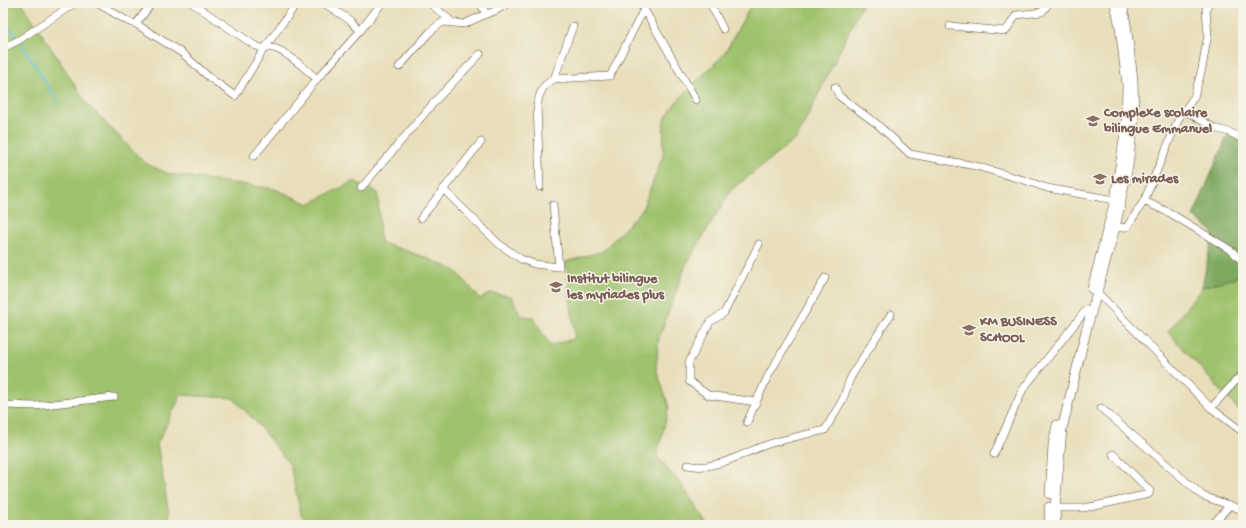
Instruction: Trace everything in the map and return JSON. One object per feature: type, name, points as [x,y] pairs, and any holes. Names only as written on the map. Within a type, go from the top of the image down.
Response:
[{"type":"main road","points":[[1056,525],[1055,508],[1062,429],[1081,344],[1086,310],[1114,200],[1126,125],[1127,85],[1120,27],[1115,3]]},
{"type":"main road","points":[[1050,525],[1049,508],[1053,445],[1115,228],[1126,173],[1134,118],[1133,79],[1122,3]]},
{"type":"street","points":[[3,48],[19,40],[75,3]]},
{"type":"street","points":[[97,3],[129,22],[136,24],[182,53],[210,78],[234,96],[264,49],[297,3]]},
{"type":"street","points":[[136,24],[152,3]]},
{"type":"street","points":[[192,3],[254,45],[264,49],[269,47],[282,51],[317,79]]},
{"type":"street","points":[[324,3],[351,21],[360,31]]},
{"type":"street","points":[[254,156],[382,3]]},
{"type":"street","points":[[430,3],[452,22]]},
{"type":"street","points":[[480,3],[486,14]]},
{"type":"street","points":[[399,67],[430,32],[443,22],[464,24],[495,11],[508,3]]},
{"type":"street","points":[[710,3],[723,29]]},
{"type":"street","points":[[950,26],[1006,31],[1016,15],[1042,12],[1049,3]]},
{"type":"street","points":[[1115,228],[1127,227],[1144,200],[1184,110],[1194,97],[1202,69],[1208,35],[1206,9],[1209,3]]},
{"type":"street","points":[[1237,3],[1243,5]]},
{"type":"street","points":[[540,187],[537,105],[540,94],[545,85],[554,79],[610,76],[643,6]]},
{"type":"street","points":[[643,6],[696,100]]},
{"type":"street","points":[[554,79],[573,26]]},
{"type":"street","points":[[361,188],[436,99],[480,54]]},
{"type":"street","points":[[835,87],[839,96],[877,124],[910,154],[976,166],[1047,188],[1114,200]]},
{"type":"street","points":[[1184,110],[1214,128],[1229,132],[1243,139]]},
{"type":"street","points":[[421,218],[481,142]]},
{"type":"street","points":[[443,190],[499,244],[521,259],[534,264],[559,267],[553,205]]},
{"type":"street","points":[[1144,200],[1170,213],[1232,251],[1243,262]]},
{"type":"street","points":[[756,402],[708,394],[689,381],[689,362],[710,322],[724,313],[759,244]]},
{"type":"street","points":[[747,422],[768,376],[825,278]]},
{"type":"street","points":[[1097,292],[1211,408],[1243,432]]},
{"type":"street","points":[[994,454],[1023,389],[1086,310]]},
{"type":"street","points":[[687,465],[715,465],[771,443],[825,430],[843,399],[855,370],[891,314]]},
{"type":"street","points":[[1211,408],[1243,373]]},
{"type":"street","points":[[3,405],[35,406],[114,397]]},
{"type":"street","points":[[1101,408],[1203,496],[1243,510]]},
{"type":"street","points":[[1055,508],[1082,508],[1149,494],[1150,491],[1113,454]]},
{"type":"street","points":[[1212,525],[1230,505]]},
{"type":"green space","points":[[3,3],[22,3],[87,104],[145,163],[169,174],[275,189],[309,204],[354,181],[378,193],[380,242],[430,259],[456,271],[480,299],[491,293],[511,296],[521,316],[533,317],[550,346],[575,338],[566,262],[603,251],[642,210],[663,156],[664,120],[676,102],[725,53],[752,3],[863,3],[797,138],[731,190],[685,267],[659,338],[656,368],[669,407],[657,456],[684,488],[708,525],[311,525],[301,515],[290,465],[256,422],[233,398],[181,395],[157,444],[171,525],[3,525]]},
{"type":"green space","points":[[1229,132],[1243,139],[1243,275],[1202,287],[1213,232],[1193,216]]},
{"type":"green space","points":[[1243,275],[1243,415],[1168,332],[1202,287]]},
{"type":"waterway","points":[[3,20],[17,37]]},
{"type":"waterway","points":[[21,43],[59,104]]},
{"type":"place","name":"Complexe scolaire bilingue Emmanuel","points":[[1093,121]]},
{"type":"place","name":"Les mirades","points":[[1100,179]]},
{"type":"place","name":"Institut bilingue les myriades plus","points":[[556,287]]},
{"type":"place","name":"KM BUSINESS SCHOOL","points":[[969,330]]}]
